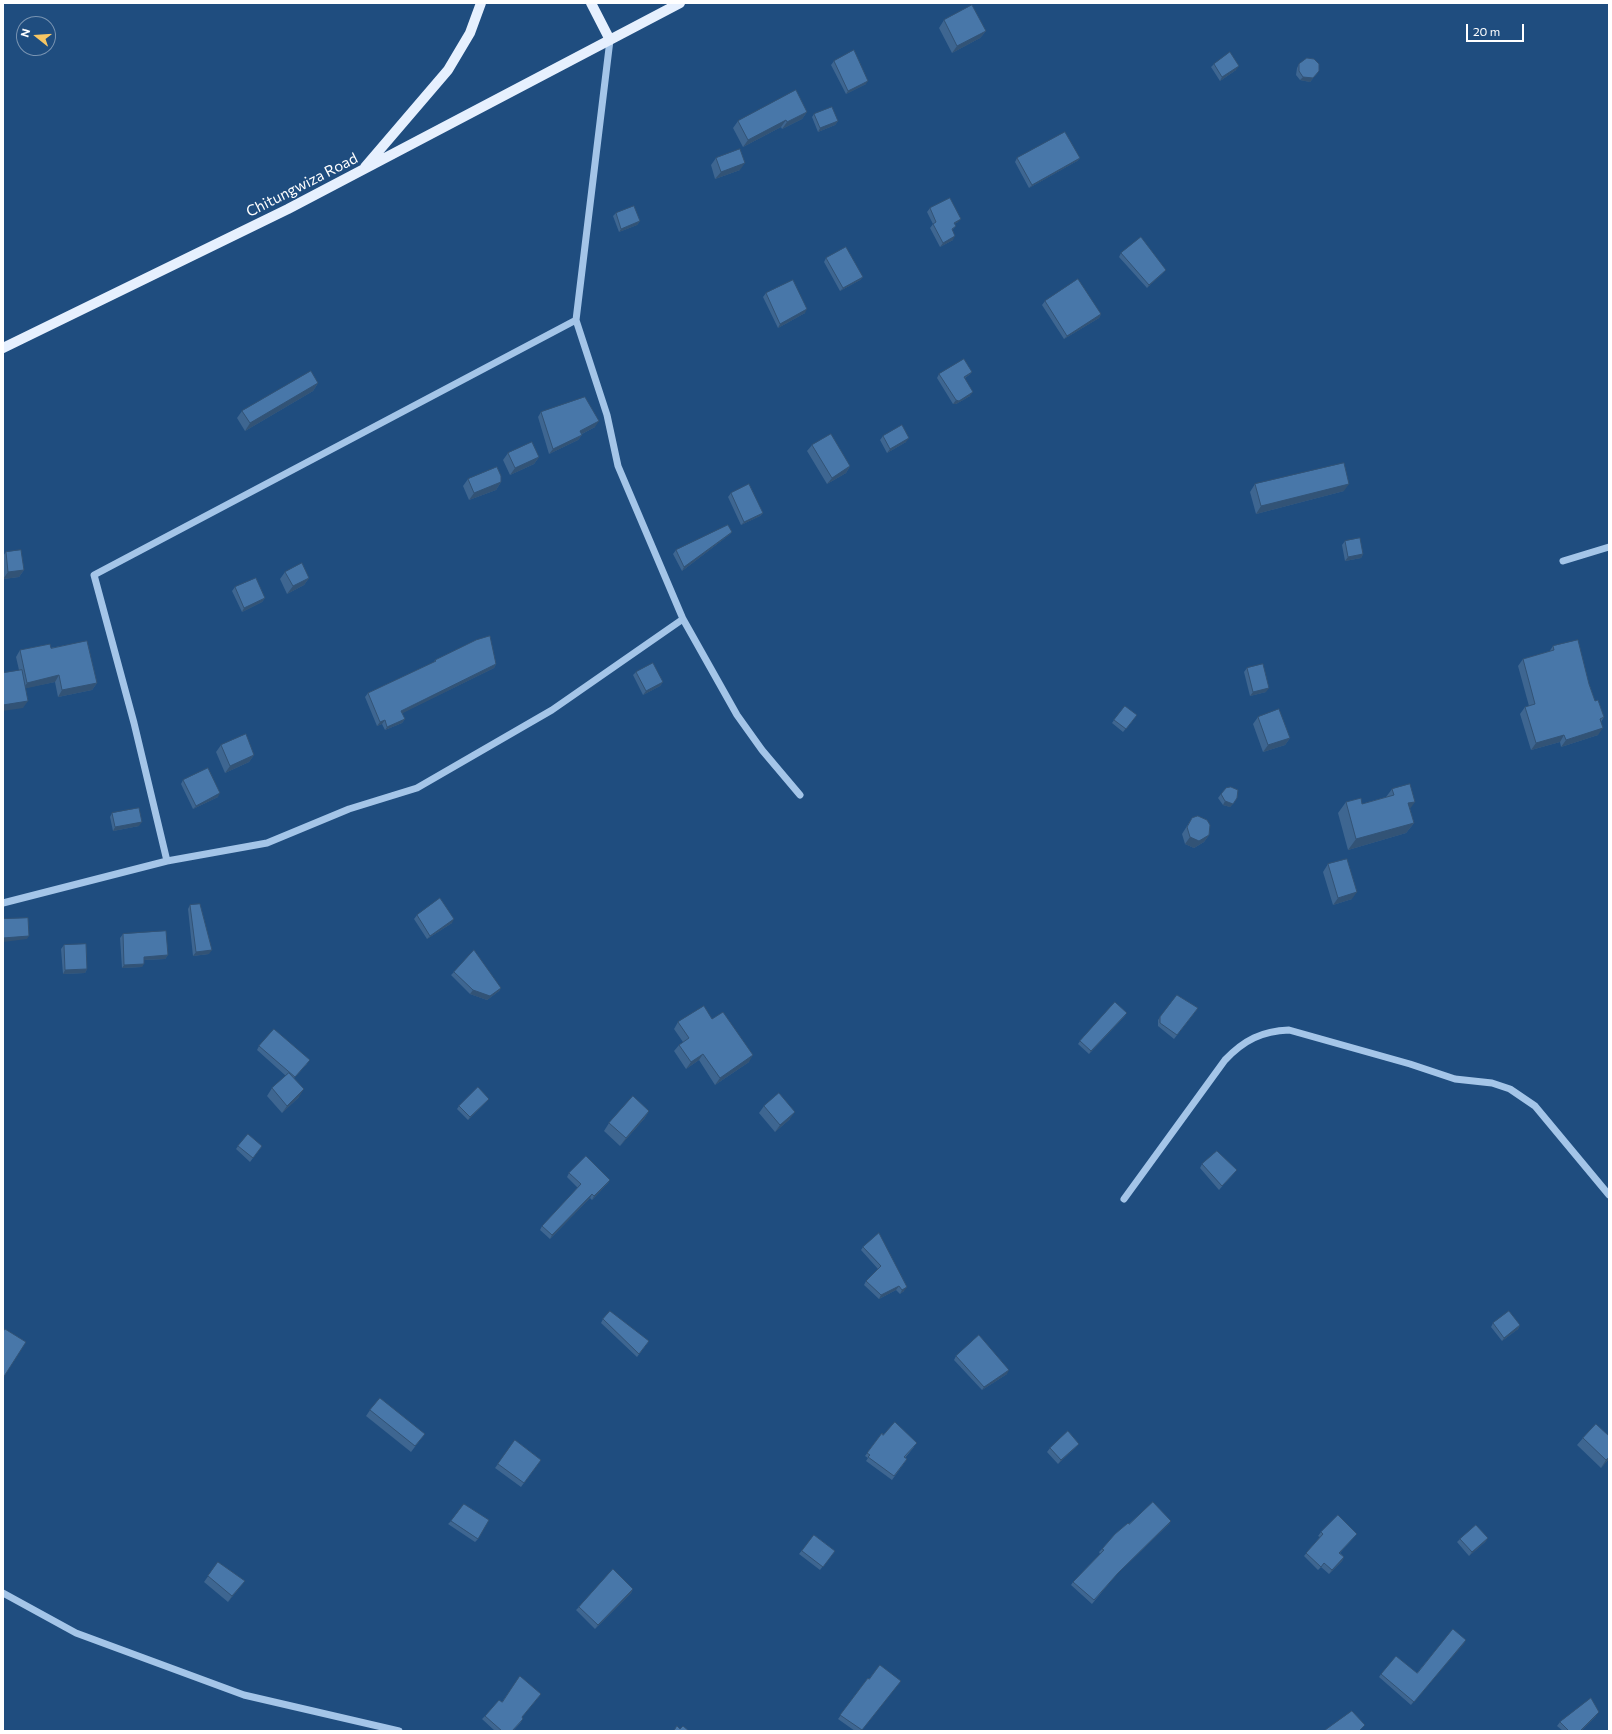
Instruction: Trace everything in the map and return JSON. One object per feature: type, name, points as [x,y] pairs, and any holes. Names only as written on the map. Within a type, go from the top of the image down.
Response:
[{"type":"main road","points":[[361,172],[448,70],[470,33],[481,3]]},
{"type":"main road","points":[[591,3],[610,40]]},
{"type":"main road","name":"Chitungwiza Road","points":[[3,348],[188,259],[361,172],[680,3]]},
{"type":"street","points":[[610,40],[576,320],[607,415],[618,466],[683,619],[737,715],[762,750],[800,795]]},
{"type":"street","points":[[167,861],[134,724],[94,575],[576,320]]},
{"type":"street","points":[[1563,561],[1609,547]]},
{"type":"street","points":[[3,903],[167,861],[267,842],[349,809],[417,788],[552,710],[683,619]]},
{"type":"street","points":[[1124,1199],[1226,1060],[1236,1049],[1260,1034],[1289,1030],[1410,1064],[1456,1079],[1492,1082],[1510,1089],[1535,1106],[1609,1195]]},
{"type":"street","points":[[3,1593],[76,1633],[244,1695],[399,1731]]},
{"type":"building","points":[[972,5],[986,31],[957,46],[944,20]]},
{"type":"building","points":[[854,50],[868,81],[848,91],[834,61]]},
{"type":"building","points":[[1230,52],[1239,66],[1222,77],[1214,64]]},
{"type":"building","points":[[1307,58],[1314,59],[1319,64],[1319,71],[1313,78],[1303,77],[1299,71],[1299,64]]},
{"type":"building","points":[[796,90],[807,112],[787,122],[786,120],[748,140],[738,121]]},
{"type":"building","points":[[832,107],[838,121],[820,128],[814,114]]},
{"type":"building","points":[[1065,132],[1080,158],[1032,185],[1017,158]]},
{"type":"building","points":[[740,149],[745,163],[721,172],[716,158]]},
{"type":"building","points":[[950,198],[961,219],[954,223],[956,226],[952,229],[955,236],[943,243],[933,224],[936,222],[930,208]]},
{"type":"building","points":[[634,206],[640,221],[621,229],[616,213]]},
{"type":"building","points":[[1141,237],[1166,270],[1149,285],[1121,253]]},
{"type":"building","points":[[846,247],[863,277],[843,288],[826,258]]},
{"type":"building","points":[[1078,279],[1101,314],[1067,336],[1045,301]]},
{"type":"building","points":[[793,280],[807,309],[780,324],[766,293]]},
{"type":"building","points":[[964,359],[972,372],[964,377],[973,392],[959,401],[956,400],[939,374]]},
{"type":"building","points":[[311,371],[318,383],[250,423],[242,411]]},
{"type":"building","points":[[585,397],[599,421],[580,431],[582,435],[553,449],[541,412]]},
{"type":"building","points":[[902,425],[909,438],[890,449],[883,436]]},
{"type":"building","points":[[831,434],[850,466],[832,478],[812,445]]},
{"type":"building","points":[[532,442],[539,457],[515,468],[508,453]]},
{"type":"building","points":[[1344,463],[1349,484],[1261,506],[1255,484]]},
{"type":"building","points":[[497,467],[501,476],[501,482],[474,493],[468,479]]},
{"type":"building","points":[[749,484],[763,513],[744,522],[731,493]]},
{"type":"building","points":[[728,525],[732,532],[684,567],[676,550]]},
{"type":"building","points":[[1360,538],[1363,554],[1348,557],[1345,541]]},
{"type":"building","points":[[21,550],[24,570],[8,572],[6,552]]},
{"type":"building","points":[[302,563],[309,578],[293,586],[285,572]]},
{"type":"building","points":[[256,578],[265,598],[244,608],[235,587]]},
{"type":"building","points":[[490,636],[496,664],[401,711],[405,719],[387,727],[385,720],[380,722],[368,693],[436,661],[435,660],[476,640]]},
{"type":"building","points":[[1578,640],[1589,684],[1595,701],[1598,700],[1604,717],[1600,719],[1603,728],[1566,740],[1564,735],[1536,743],[1525,707],[1535,704],[1523,659],[1554,650],[1553,646]]},
{"type":"building","points":[[87,641],[97,683],[62,690],[59,675],[27,683],[20,650],[50,644],[51,648]]},
{"type":"building","points":[[653,663],[663,682],[646,691],[636,672]]},
{"type":"building","points":[[1263,664],[1269,688],[1253,692],[1247,668]]},
{"type":"building","points":[[22,670],[28,701],[3,705],[3,673]]},
{"type":"building","points":[[1125,706],[1137,715],[1126,729],[1114,720]]},
{"type":"building","points":[[1279,709],[1290,738],[1268,745],[1258,717]]},
{"type":"building","points":[[246,734],[254,755],[230,766],[221,745]]},
{"type":"building","points":[[208,768],[220,793],[196,806],[183,780]]},
{"type":"building","points":[[1410,784],[1415,802],[1408,803],[1414,823],[1356,839],[1346,802],[1361,798],[1362,804],[1394,795],[1392,789]]},
{"type":"building","points":[[1231,787],[1238,790],[1237,798],[1233,804],[1225,801],[1221,794],[1226,788]]},
{"type":"building","points":[[139,808],[142,822],[115,827],[112,813]]},
{"type":"building","points":[[1198,816],[1207,820],[1210,825],[1209,835],[1199,841],[1190,837],[1187,827],[1192,818]]},
{"type":"building","points":[[1347,859],[1357,892],[1338,898],[1328,864]]},
{"type":"building","points":[[440,898],[454,919],[430,936],[417,915]]},
{"type":"building","points":[[200,904],[212,950],[196,952],[190,905]]},
{"type":"building","points":[[28,918],[29,936],[3,938],[3,919]]},
{"type":"building","points":[[166,931],[168,955],[144,957],[144,964],[124,965],[123,934]]},
{"type":"building","points":[[86,944],[87,969],[65,970],[64,945]]},
{"type":"building","points":[[474,950],[501,988],[490,996],[473,990],[454,972]]},
{"type":"building","points":[[1177,995],[1198,1008],[1177,1035],[1160,1023],[1160,1017]]},
{"type":"building","points":[[1115,1002],[1127,1013],[1091,1051],[1080,1041]]},
{"type":"building","points":[[704,1006],[712,1019],[723,1012],[753,1055],[720,1078],[703,1054],[691,1062],[679,1045],[689,1038],[678,1022]]},
{"type":"building","points":[[274,1029],[310,1060],[295,1077],[259,1046]]},
{"type":"building","points":[[289,1073],[304,1089],[287,1106],[272,1088]]},
{"type":"building","points":[[478,1087],[489,1099],[470,1117],[459,1106]]},
{"type":"building","points":[[779,1093],[795,1112],[780,1125],[764,1106]]},
{"type":"building","points":[[633,1096],[649,1111],[626,1138],[609,1123]]},
{"type":"building","points":[[248,1134],[262,1146],[253,1158],[238,1146]]},
{"type":"building","points":[[1217,1151],[1237,1170],[1222,1186],[1202,1164]]},
{"type":"building","points":[[586,1156],[610,1180],[594,1196],[592,1194],[552,1235],[542,1226],[581,1184],[569,1173]]},
{"type":"building","points":[[879,1233],[907,1287],[902,1290],[899,1286],[881,1295],[866,1281],[881,1266],[863,1247]]},
{"type":"building","points":[[610,1311],[649,1341],[639,1354],[603,1319]]},
{"type":"building","points":[[1509,1311],[1520,1325],[1504,1338],[1493,1323]]},
{"type":"building","points":[[5,1329],[26,1342],[3,1378],[3,1332]]},
{"type":"building","points":[[979,1335],[1009,1370],[984,1387],[956,1356]]},
{"type":"building","points":[[380,1398],[425,1434],[415,1446],[370,1410]]},
{"type":"building","points":[[895,1422],[917,1443],[904,1457],[907,1459],[894,1476],[868,1457],[870,1455],[867,1453],[882,1433],[883,1435]]},
{"type":"building","points":[[1596,1424],[1609,1436],[1609,1457],[1606,1460],[1583,1438]]},
{"type":"building","points":[[1068,1431],[1079,1444],[1061,1460],[1050,1448]]},
{"type":"building","points":[[515,1440],[541,1460],[524,1483],[498,1464]]},
{"type":"building","points":[[1153,1502],[1171,1521],[1118,1573],[1094,1600],[1073,1582],[1104,1550],[1102,1549],[1115,1534],[1128,1523],[1129,1524]]},
{"type":"building","points":[[464,1504],[489,1520],[478,1539],[451,1521]]},
{"type":"building","points":[[1338,1515],[1357,1534],[1339,1553],[1344,1557],[1332,1570],[1324,1563],[1321,1567],[1306,1553],[1323,1534],[1321,1532]]},
{"type":"building","points":[[1476,1525],[1488,1538],[1472,1552],[1460,1539]]},
{"type":"building","points":[[814,1535],[835,1551],[823,1567],[802,1551]]},
{"type":"building","points":[[218,1562],[245,1581],[232,1596],[208,1576]]},
{"type":"building","points":[[613,1569],[633,1589],[598,1625],[579,1607]]},
{"type":"building","points":[[1453,1629],[1466,1640],[1414,1702],[1381,1674],[1396,1656],[1417,1673]]},
{"type":"building","points":[[880,1665],[901,1681],[862,1730],[840,1715],[868,1678],[869,1679]]},
{"type":"building","points":[[520,1676],[541,1694],[522,1717],[523,1719],[512,1731],[502,1731],[485,1716],[499,1700],[502,1702]]},
{"type":"building","points":[[1591,1698],[1599,1712],[1580,1731],[1569,1731],[1560,1722]]},
{"type":"building","points":[[1352,1711],[1365,1725],[1359,1731],[1324,1731]]},
{"type":"building","points":[[677,1726],[680,1729],[683,1726],[689,1731],[674,1731]]}]
